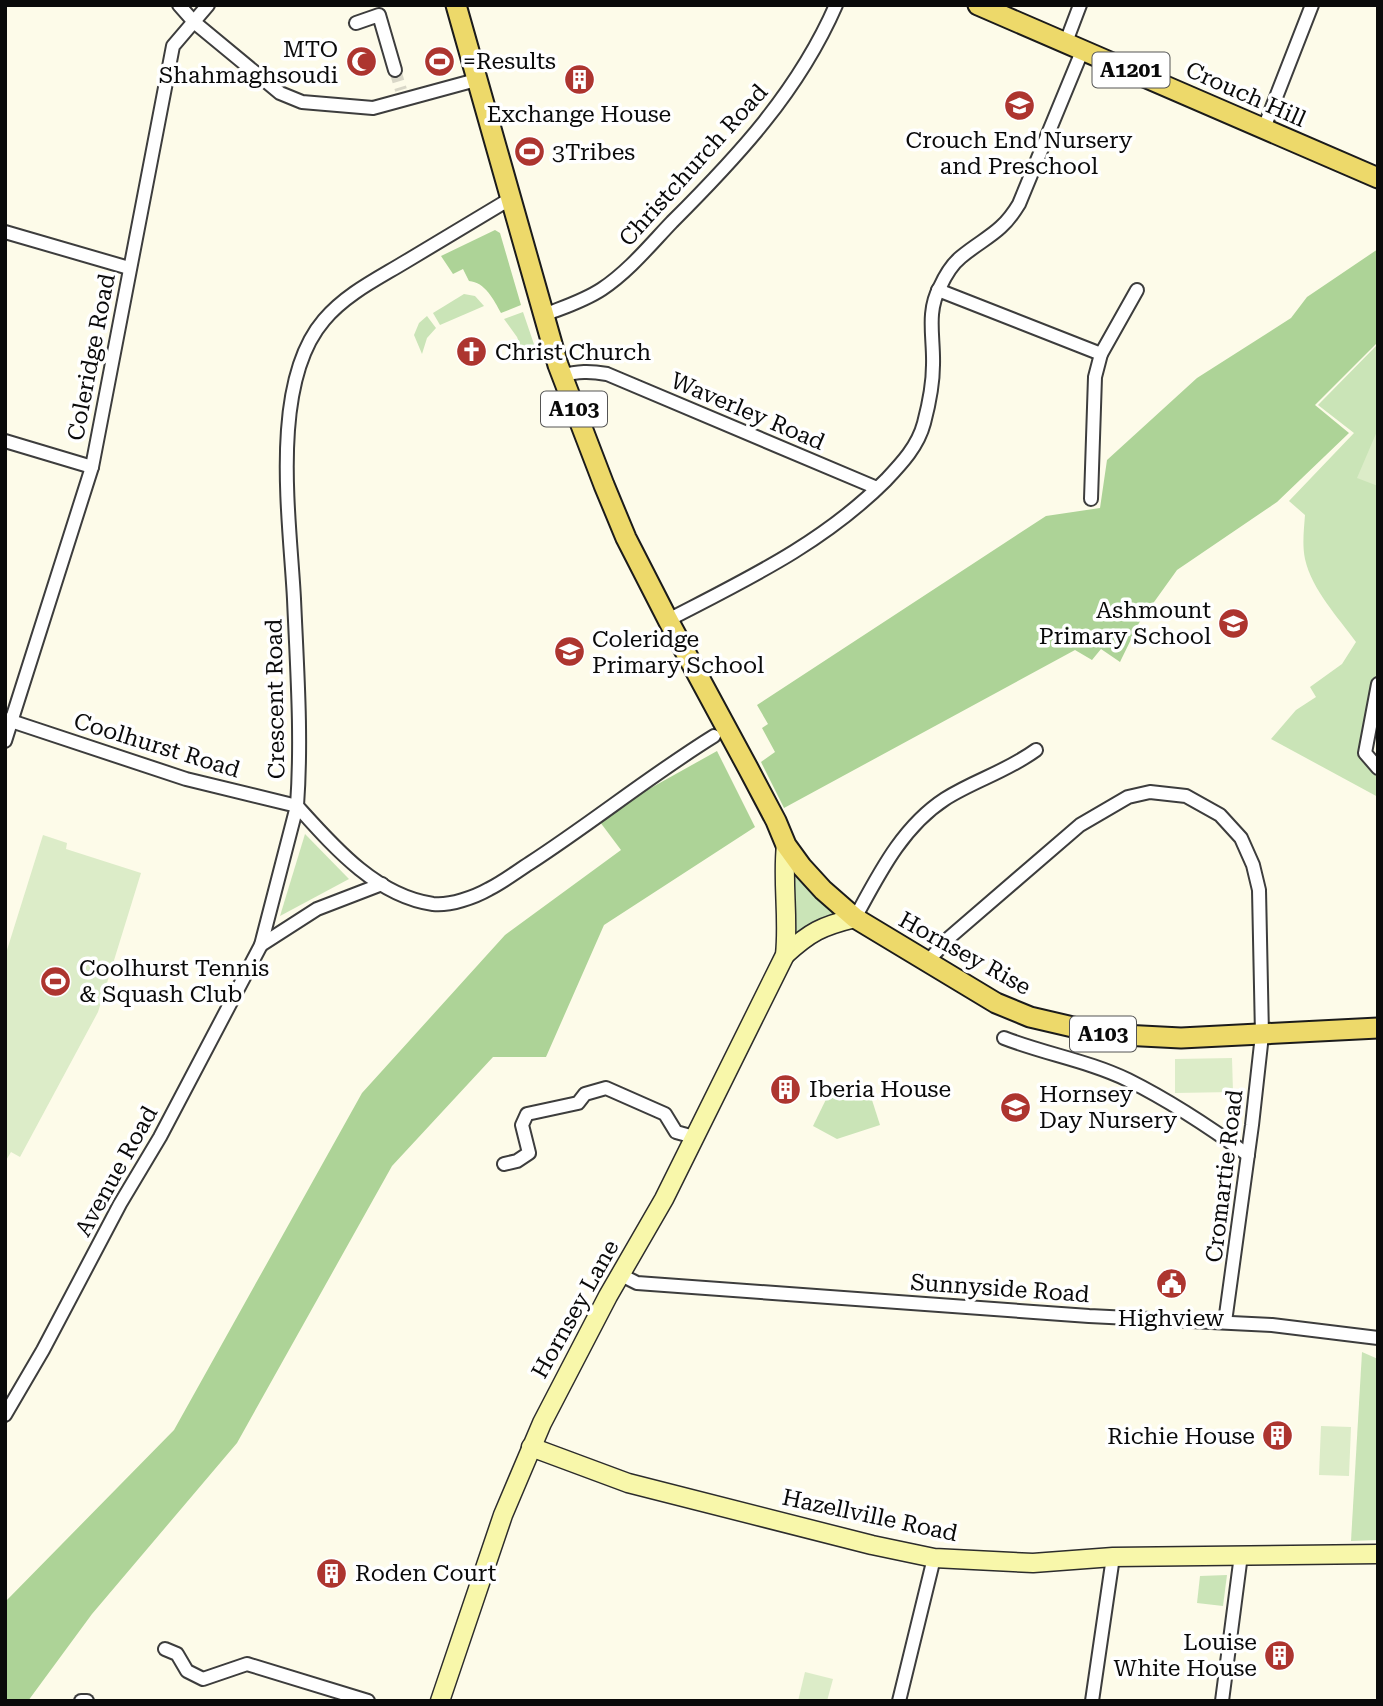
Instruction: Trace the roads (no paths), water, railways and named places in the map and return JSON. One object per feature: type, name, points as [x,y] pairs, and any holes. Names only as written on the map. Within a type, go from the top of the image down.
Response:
[{"type":"main road","name":"A103","points":[[456,5],[562,376],[626,538],[786,845],[802,867]]},
{"type":"main road","name":"Crouch Hill","points":[[978,5],[1378,178]]},
{"type":"main road","name":"Hornsey Lane","points":[[785,955],[788,926],[784,868],[786,845]]},
{"type":"main road","name":"Hornsey Rise","points":[[802,867],[855,918],[996,1003],[1030,1017],[1091,1031],[1181,1038],[1378,1028]]},
{"type":"main road","name":"Hornsey Lane","points":[[786,907],[793,881],[802,867]]},
{"type":"main road","name":"Hornsey Lane","points":[[440,1701],[503,1516],[531,1447],[565,1377],[664,1199],[785,955],[806,935],[828,925],[855,918]]},
{"type":"main road","name":"Hazellville Road","points":[[531,1447],[628,1483],[872,1545],[934,1558],[1033,1563],[1113,1557],[1378,1554]]},
{"type":"street","points":[[179,5],[194,22],[279,93],[302,102],[373,108],[404,95],[476,80]]},
{"type":"street","name":"Coleridge Road","points":[[5,741],[9,721],[92,467],[173,46],[208,5]]},
{"type":"street","name":"Christchurch Road","points":[[544,314],[584,300],[604,288],[622,274],[688,206],[779,106],[814,51],[836,5]]},
{"type":"street","points":[[668,620],[782,561],[844,518],[910,454],[922,429],[932,388],[931,311],[938,290],[950,268],[1005,225],[1019,204],[1074,46],[1080,5]]},
{"type":"street","points":[[1264,128],[1312,5]]},
{"type":"street","points":[[355,23],[379,15],[395,70]]},
{"type":"street","name":"Crescent Road","points":[[510,199],[351,295],[323,322],[302,358],[293,388],[288,439],[301,750],[297,806],[339,852],[382,884],[407,896],[435,904],[462,900],[488,890],[570,837],[714,736]]},
{"type":"street","points":[[5,232],[129,268]]},
{"type":"street","points":[[938,290],[1101,354]]},
{"type":"street","points":[[1091,499],[1095,377],[1101,354],[1137,290]]},
{"type":"street","name":"Waverley Road","points":[[562,376],[588,371],[607,374],[877,488]]},
{"type":"street","points":[[5,441],[92,467]]},
{"type":"street","points":[[1378,684],[1365,753],[1378,768]]},
{"type":"street","name":"Coolhurst Road","points":[[9,721],[186,779],[297,806]]},
{"type":"street","points":[[855,918],[891,853],[922,817],[944,800],[1014,766],[1036,750]]},
{"type":"street","name":"Cromartie Road","points":[[927,962],[950,937],[1080,825],[1128,797],[1150,792],[1186,796],[1220,815],[1241,838],[1253,865],[1259,890],[1262,1035],[1226,1322]]},
{"type":"street","name":"Avenue Road","points":[[5,1415],[43,1350],[120,1204],[160,1137],[261,945],[297,806]]},
{"type":"street","name":"Avenue Road","points":[[261,945],[317,909],[382,884]]},
{"type":"street","points":[[1004,1038],[1037,1051],[1072,1059],[1127,1080],[1219,1134],[1248,1156]]},
{"type":"street","points":[[504,1164],[517,1161],[529,1153],[522,1125],[527,1114],[578,1102],[585,1094],[606,1088],[665,1114],[676,1132],[694,1137]]},
{"type":"street","name":"Sunnyside Road","points":[[621,1275],[637,1283],[1089,1316],[1272,1325],[1378,1338]]},
{"type":"street","points":[[1222,1701],[1241,1555]]},
{"type":"street","points":[[1092,1701],[1113,1557]]},
{"type":"street","points":[[899,1701],[934,1558]]},
{"type":"street","points":[[164,1649],[177,1654],[187,1671],[203,1679],[247,1664],[368,1701]]},
{"type":"street","points":[[81,1701],[87,1701]]},
{"type":"tunnel","points":[[395,70],[401,90]]},
{"type":"place","name":"=Results","points":[[440,61]]},
{"type":"place","name":"MTO Shahmaghsoudi","points":[[361,62]]},
{"type":"place","name":"Exchange House","points":[[579,80]]},
{"type":"place","name":"Crouch End Nursery and Preschool","points":[[1019,106]]},
{"type":"place","name":"3Tribes","points":[[529,152]]},
{"type":"place","name":"Christ Church","points":[[472,352]]},
{"type":"place","name":"Ashmount Primary School","points":[[1234,623]]},
{"type":"place","name":"Coleridge Primary School","points":[[569,652]]},
{"type":"place","name":"Coolhurst Tennis & Squash Club","points":[[56,981]]},
{"type":"place","name":"Iberia House","points":[[786,1089]]},
{"type":"place","name":"Hornsey Day Nursery","points":[[1016,1107]]},
{"type":"place","name":"Highview","points":[[1171,1284]]},
{"type":"place","name":"Richie House","points":[[1278,1436]]},
{"type":"place","name":"Roden Court","points":[[332,1573]]},
{"type":"place","name":"Louise White House","points":[[1280,1655]]}]
